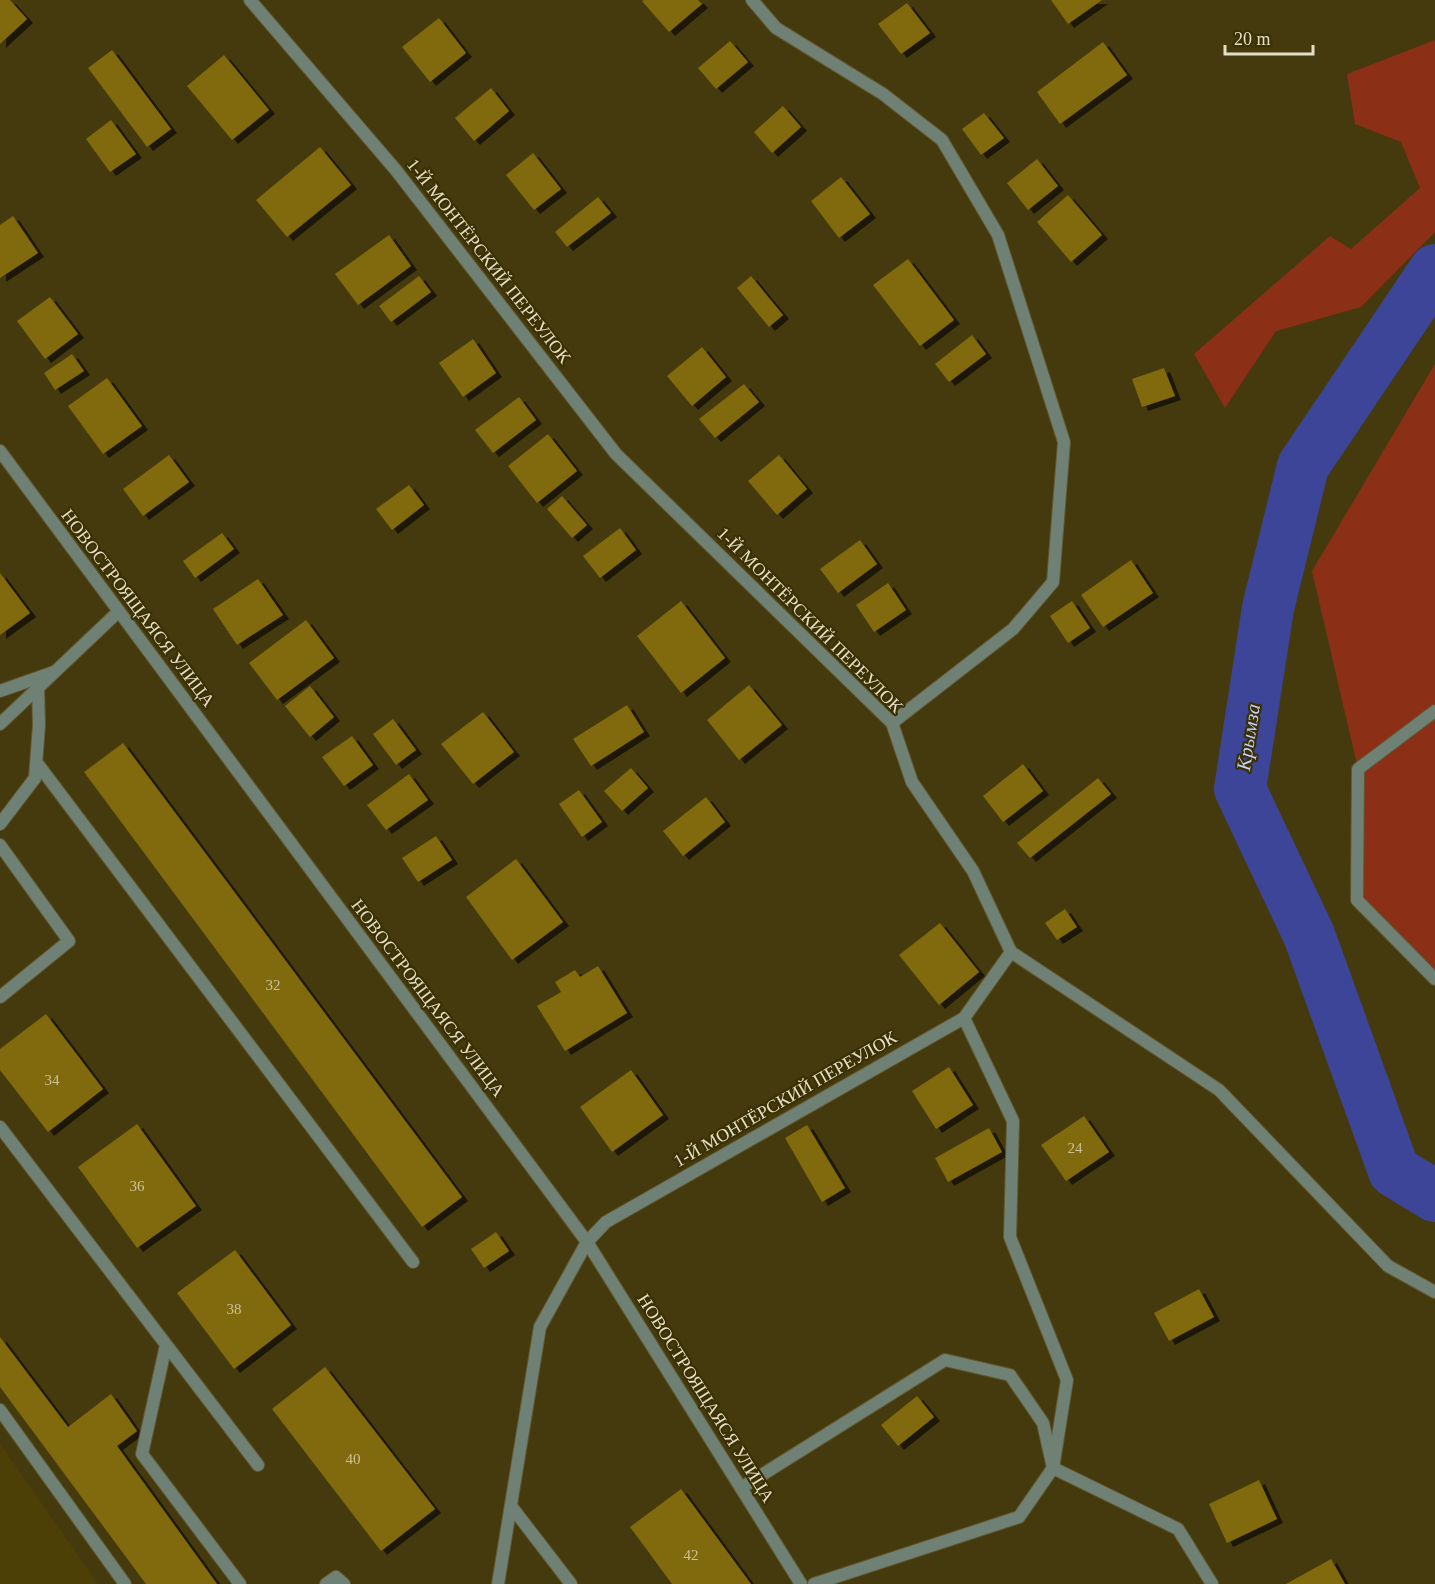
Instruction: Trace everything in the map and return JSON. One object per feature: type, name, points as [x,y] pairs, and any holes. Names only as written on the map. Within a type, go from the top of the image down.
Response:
[{"type":"street","name":"1-Й МОНТЁРСКИЙ ПЕРЕУЛОК","points":[[250,0],[394,169],[616,454],[892,723],[912,782],[973,871],[1011,952],[964,1018],[606,1222],[587,1242],[540,1327],[498,1584]]},
{"type":"street","points":[[752,0],[776,28],[883,94],[942,140],[998,235],[1064,442],[1053,582],[1013,629],[892,723]]},
{"type":"street","name":"НОВОСТРОЯЩАЯСЯ УЛИЦА","points":[[0,451],[587,1242],[801,1584]]},
{"type":"street","points":[[0,724],[118,612]]},
{"type":"street","points":[[0,691],[55,672]]},
{"type":"street","points":[[0,824],[35,778],[39,725],[38,687]]},
{"type":"street","points":[[1435,711],[1358,769],[1357,900],[1435,979]]},
{"type":"street","points":[[37,763],[413,1262]]},
{"type":"street","points":[[0,845],[69,941],[0,997]]},
{"type":"street","points":[[1011,952],[1219,1090],[1388,1266],[1435,1292]]},
{"type":"street","points":[[814,1584],[1019,1517],[1053,1468],[1067,1380],[1010,1238],[1013,1121],[964,1018]]},
{"type":"street","points":[[0,1127],[258,1465]]},
{"type":"street","points":[[1388,1266],[1435,1285]]},
{"type":"street","points":[[166,1345],[142,1454],[240,1584]]},
{"type":"street","points":[[741,1488],[945,1360],[1010,1375],[1043,1424],[1053,1468]]},
{"type":"street","points":[[0,1410],[126,1584]]},
{"type":"street","points":[[1053,1468],[1178,1529],[1212,1584]]},
{"type":"street","points":[[511,1506],[571,1584]]},
{"type":"street","points":[[326,1584],[336,1577],[344,1584]]},
{"type":"shaded area","points":[[1435,40],[1435,232],[1361,307],[1276,331],[1225,408],[1194,354],[1330,236],[1351,249],[1420,188],[1401,142],[1355,124],[1347,74]]},
{"type":"shaded area","points":[[1435,364],[1435,979],[1357,900],[1358,769],[1312,571]]},
{"type":"shaded area","points":[[0,1444],[98,1584],[0,1584]]},
{"type":"building","points":[[0,0],[10,0],[27,19],[0,44]]},
{"type":"building","points":[[698,0],[702,4],[669,32],[642,1]]},
{"type":"building","points":[[1051,0],[1102,0],[1068,24]]},
{"type":"building","points":[[907,3],[930,33],[901,54],[878,24]]},
{"type":"building","points":[[439,18],[466,53],[430,82],[402,47]]},
{"type":"building","points":[[730,41],[748,62],[716,89],[698,68]]},
{"type":"building","points":[[1103,42],[1127,75],[1060,124],[1037,92]]},
{"type":"building","points":[[112,50],[171,129],[147,147],[88,68]]},
{"type":"building","points":[[224,55],[269,110],[232,140],[187,86]]},
{"type":"building","points":[[491,88],[509,111],[474,141],[455,118]]},
{"type":"building","points":[[783,106],[801,127],[772,153],[754,132]]},
{"type":"building","points":[[984,113],[1004,138],[981,155],[962,129]]},
{"type":"building","points":[[111,120],[136,154],[110,172],[86,139]]},
{"type":"building","points":[[320,147],[351,185],[287,237],[256,200]]},
{"type":"building","points":[[533,153],[561,189],[534,210],[506,175]]},
{"type":"building","points":[[1037,159],[1058,186],[1028,210],[1007,183]]},
{"type":"building","points":[[841,177],[870,214],[839,238],[811,201]]},
{"type":"building","points":[[1068,195],[1102,235],[1071,262],[1037,222]]},
{"type":"building","points":[[598,197],[611,213],[567,247],[555,232]]},
{"type":"building","points":[[13,216],[38,253],[0,278],[0,225]]},
{"type":"building","points":[[389,235],[411,266],[358,305],[335,274]]},
{"type":"building","points":[[908,259],[954,320],[920,346],[873,285]]},
{"type":"building","points":[[419,276],[431,292],[391,322],[379,306]]},
{"type":"building","points":[[751,276],[783,315],[769,327],[737,288]]},
{"type":"building","points":[[50,297],[78,334],[45,359],[17,321]]},
{"type":"building","points":[[972,335],[986,354],[949,382],[935,364]]},
{"type":"building","points":[[473,339],[496,373],[463,397],[439,363]]},
{"type":"building","points":[[702,347],[726,377],[692,406],[667,376]]},
{"type":"building","points":[[72,354],[84,371],[55,390],[44,373]]},
{"type":"building","points":[[1164,368],[1175,396],[1142,407],[1132,379]]},
{"type":"building","points":[[107,378],[142,426],[103,454],[68,406]]},
{"type":"building","points":[[744,384],[759,402],[715,438],[699,419]]},
{"type":"building","points":[[519,397],[536,420],[493,453],[475,430]]},
{"type":"building","points":[[548,434],[577,471],[537,503],[508,466]]},
{"type":"building","points":[[169,455],[189,482],[143,516],[123,489]]},
{"type":"building","points":[[779,455],[807,489],[777,515],[748,481]]},
{"type":"building","points":[[409,485],[424,505],[392,530],[376,509]]},
{"type":"building","points":[[562,496],[587,525],[572,538],[547,509]]},
{"type":"building","points":[[620,528],[636,550],[600,578],[583,556]]},
{"type":"building","points":[[222,533],[234,549],[195,578],[183,561]]},
{"type":"building","points":[[860,540],[877,564],[838,593],[820,569]]},
{"type":"building","points":[[1131,560],[1153,593],[1103,627],[1081,595]]},
{"type":"building","points":[[0,573],[30,613],[0,635]]},
{"type":"building","points":[[258,579],[283,615],[237,645],[213,609]]},
{"type":"building","points":[[888,583],[906,610],[874,632],[856,605]]},
{"type":"building","points":[[681,601],[725,658],[681,693],[637,636]]},
{"type":"building","points":[[1072,601],[1090,628],[1068,643],[1050,616]]},
{"type":"building","points":[[306,620],[334,658],[277,700],[249,663]]},
{"type":"building","points":[[749,685],[782,725],[739,760],[707,720]]},
{"type":"building","points":[[310,686],[334,717],[310,737],[285,706]]},
{"type":"building","points":[[627,705],[644,732],[591,766],[573,739]]},
{"type":"building","points":[[483,712],[514,752],[473,784],[441,744]]},
{"type":"building","points":[[393,719],[416,750],[396,765],[373,734]]},
{"type":"building","points":[[352,736],[373,765],[344,786],[322,757]]},
{"type":"building","points":[[123,743],[462,1197],[422,1227],[84,772]]},
{"type":"building","points":[[1023,764],[1043,791],[1003,822],[983,796]]},
{"type":"building","points":[[631,768],[648,788],[622,811],[604,791]]},
{"type":"building","points":[[409,774],[428,800],[386,830],[367,805]]},
{"type":"building","points":[[1098,778],[1111,794],[1030,858],[1017,843]]},
{"type":"building","points":[[579,790],[602,822],[582,837],[559,804]]},
{"type":"building","points":[[706,797],[725,822],[683,856],[663,831]]},
{"type":"building","points":[[436,836],[452,860],[418,882],[402,858]]},
{"type":"building","points":[[516,859],[563,922],[512,960],[466,897]]},
{"type":"building","points":[[1065,909],[1077,927],[1057,940],[1045,923]]},
{"type":"building","points":[[940,923],[979,972],[939,1005],[899,955]]},
{"type":"building","points":[[598,966],[627,1013],[565,1051],[537,1006],[561,992],[555,982],[575,970],[580,977]]},
{"type":"building","points":[[46,1014],[103,1089],[48,1132],[0,1070],[0,1049]]},
{"type":"building","points":[[949,1067],[973,1105],[936,1129],[912,1091]]},
{"type":"building","points":[[631,1070],[663,1115],[612,1152],[580,1107]]},
{"type":"building","points":[[1084,1116],[1109,1152],[1066,1181],[1041,1145]]},
{"type":"building","points":[[137,1124],[196,1206],[137,1248],[78,1167]]},
{"type":"building","points":[[807,1125],[845,1188],[822,1202],[785,1138]]},
{"type":"building","points":[[989,1128],[1002,1152],[948,1182],[935,1158]]},
{"type":"building","points":[[496,1232],[509,1251],[484,1268],[471,1249]]},
{"type":"building","points":[[235,1250],[291,1325],[234,1369],[177,1293]]},
{"type":"building","points":[[1199,1289],[1214,1317],[1169,1341],[1154,1313]]},
{"type":"building","points":[[0,1337],[68,1427],[111,1394],[137,1431],[117,1446],[217,1584],[146,1584],[0,1387]]},
{"type":"building","points":[[325,1367],[435,1509],[381,1551],[272,1409]]},
{"type":"building","points":[[917,1396],[934,1417],[898,1446],[881,1425]]},
{"type":"building","points":[[1259,1480],[1277,1519],[1227,1543],[1209,1504]]},
{"type":"building","points":[[681,1489],[751,1584],[672,1584],[630,1527]]},
{"type":"building","points":[[1331,1559],[1345,1584],[1286,1584]]},
{"type":"waterway","name":"Крымза","points":[[1435,270],[1303,466],[1268,608],[1240,789],[1309,935],[1394,1171],[1435,1196]]}]
